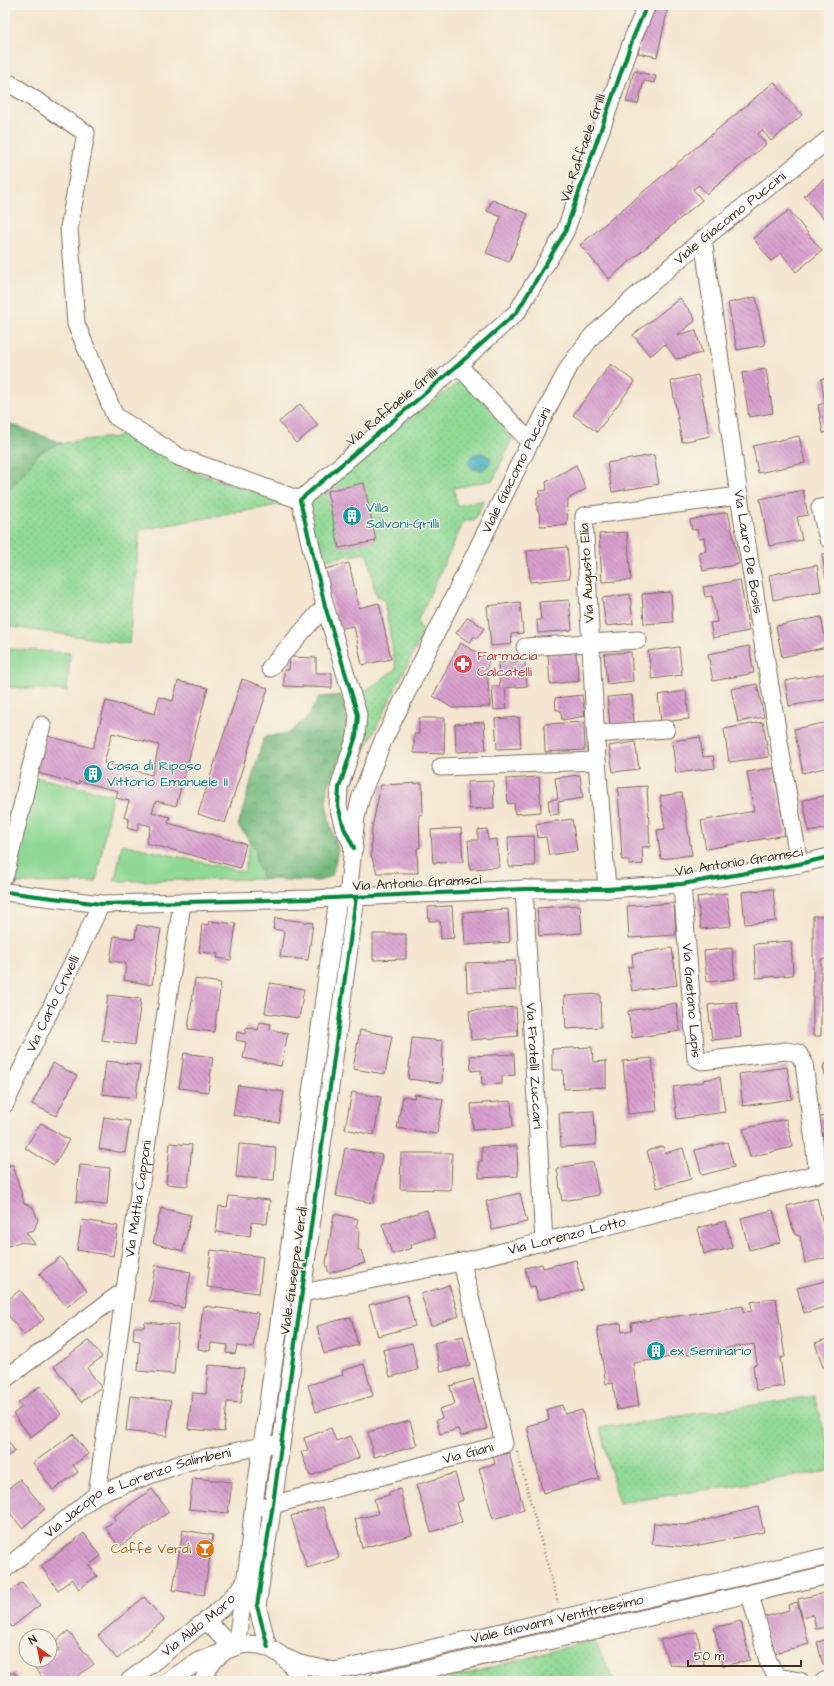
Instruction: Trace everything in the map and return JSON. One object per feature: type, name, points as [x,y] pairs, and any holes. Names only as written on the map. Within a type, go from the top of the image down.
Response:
[{"type":"street","name":"Via Raffaele Grilli","points":[[300,500],[458,365],[517,312],[566,232],[633,38],[647,5]]},
{"type":"street","points":[[5,85],[11,84],[86,133],[69,228],[76,324],[115,416],[179,457],[300,500],[325,606],[358,715],[356,736],[339,788],[338,806],[344,828],[354,848]]},
{"type":"street","name":"Viale Giacomo Puccini","points":[[347,897],[354,848],[356,817],[361,796],[382,743],[530,442],[570,365],[593,335],[703,239],[829,139]]},
{"type":"street","name":"Via Lauro De Bosis","points":[[703,239],[739,496],[799,864]]},
{"type":"street","points":[[458,365],[530,442]]},
{"type":"street","name":"Via Augusto Elia","points":[[607,889],[597,761],[584,516],[739,496]]},
{"type":"street","points":[[829,507],[820,508],[829,539]]},
{"type":"street","points":[[270,668],[325,606]]},
{"type":"street","points":[[525,647],[638,640]]},
{"type":"street","points":[[5,875],[42,725]]},
{"type":"street","points":[[596,734],[666,729]]},
{"type":"street","points":[[441,767],[597,761]]},
{"type":"street","name":"Via Antonio Gramsci","points":[[5,892],[101,904],[182,904],[524,889],[607,889],[682,884],[799,864],[829,857]]},
{"type":"street","name":"Via Gaetano Lapis","points":[[682,884],[696,1058],[702,1061],[786,1051],[798,1053],[804,1063],[823,1172]]},
{"type":"street","name":"Via Fratelli Zuccari","points":[[524,889],[544,1242]]},
{"type":"street","name":"Viale Giuseppe Verdi","points":[[268,1647],[257,1606],[273,1504],[302,1293],[347,897]]},
{"type":"street","name":"Viale Giuseppe Verdi","points":[[231,1649],[238,1626],[246,1582],[253,1511],[262,1446],[347,897]]},
{"type":"street","name":"Via Carlo Crivelli","points":[[5,1104],[101,904]]},
{"type":"street","name":"Via Mattia Capponi","points":[[97,1494],[125,1290],[182,904]]},
{"type":"street","name":"Via Lorenzo Lotto","points":[[302,1293],[462,1262],[823,1172]]},
{"type":"street","name":"Via Giani","points":[[253,1511],[273,1504],[504,1444],[462,1262]]},
{"type":"street","points":[[5,1379],[125,1290]]},
{"type":"street","name":"Via Jacopo e Lorenzo Salimbeni","points":[[5,1569],[97,1494],[186,1462],[281,1441]]},
{"type":"street","name":"Viale Giovanni Ventitreesimo","points":[[286,1658],[300,1664],[336,1671],[829,1556]]},
{"type":"street","name":"Viale Giovanni Ventitreesimo","points":[[378,1681],[829,1575]]},
{"type":"street","name":"Via Aldo Moro","points":[[129,1681],[223,1607],[246,1582]]},
{"type":"street","points":[[750,1594],[768,1661],[777,1677],[800,1681]]},
{"type":"street","points":[[206,1621],[231,1649]]},
{"type":"street","points":[[168,1681],[199,1661],[247,1644],[268,1647],[286,1658],[295,1670],[300,1681]]},
{"type":"street","points":[[203,1681],[211,1664],[231,1649]]},
{"type":"street","points":[[824,1681],[829,1680]]},
{"type":"path","points":[[504,1444],[516,1448],[562,1618]]},
{"type":"green space","points":[[463,379],[507,428],[512,439],[493,480],[454,488],[457,506],[484,500],[474,521],[464,521],[417,622],[424,631],[362,756],[348,797],[345,794],[358,757],[364,732],[365,706],[362,693],[396,669],[384,600],[376,595],[367,553],[316,561],[300,500]]},
{"type":"green space","points":[[5,422],[62,443],[40,452],[15,484],[5,489]]},
{"type":"green space","points":[[124,430],[181,468],[290,503],[140,530],[129,644],[5,626],[5,489],[15,482],[39,454],[46,449],[76,441],[117,437]]},
{"type":"green space","points":[[7,649],[70,653],[67,691],[5,687]]},
{"type":"green space","points":[[341,695],[348,724],[345,744],[328,787],[326,803],[330,824],[338,850],[332,876],[319,881],[263,879],[256,861],[256,849],[238,826],[264,737],[289,733],[308,717],[319,697]]},
{"type":"green space","points":[[34,777],[112,795],[96,882],[13,883],[10,879]]},
{"type":"green space","points":[[250,841],[256,849],[256,861],[263,879],[115,881],[122,844],[244,872]]},
{"type":"green space","points":[[814,1396],[829,1447],[829,1471],[619,1503],[600,1428]]},
{"type":"green space","points":[[594,1640],[615,1681],[441,1681]]},
{"type":"water","points":[[476,453],[481,453],[490,457],[491,462],[483,470],[473,469],[468,463],[471,456]]},
{"type":"building","points":[[649,5],[668,8],[657,57],[638,53]]},
{"type":"building","points":[[634,71],[656,76],[654,83],[644,81],[638,104],[626,102]]},
{"type":"building","points":[[774,82],[802,115],[771,141],[762,130],[758,134],[766,144],[707,194],[699,185],[693,189],[702,200],[609,279],[580,245]]},
{"type":"building","points":[[829,175],[829,225],[804,196]]},
{"type":"building","points":[[492,200],[528,214],[509,262],[486,253],[501,217],[487,211]]},
{"type":"building","points":[[789,210],[822,251],[796,272],[781,253],[771,261],[753,238]]},
{"type":"building","points":[[756,297],[765,345],[737,350],[728,303]]},
{"type":"building","points":[[680,298],[694,317],[695,321],[677,335],[696,330],[702,353],[676,359],[665,344],[650,356],[633,335]]},
{"type":"building","points":[[611,364],[635,382],[597,432],[573,415]]},
{"type":"building","points":[[766,369],[773,413],[749,417],[742,373]]},
{"type":"building","points":[[698,375],[710,436],[682,442],[671,381]]},
{"type":"building","points":[[829,378],[829,432],[823,433],[818,405],[825,403],[821,379]]},
{"type":"building","points":[[300,404],[318,425],[296,443],[279,422]]},
{"type":"building","points":[[799,436],[805,463],[758,473],[753,446]]},
{"type":"building","points":[[654,455],[659,484],[612,492],[607,463]]},
{"type":"building","points":[[576,465],[586,489],[568,499],[567,525],[540,526],[539,512],[537,511],[537,497],[540,497],[539,491],[547,490],[546,482]]},
{"type":"building","name":"Villa Salvoni-Grilli","points":[[364,483],[376,541],[339,548],[327,491]]},
{"type":"building","points":[[803,490],[808,515],[797,517],[802,540],[769,546],[760,499]]},
{"type":"building","points":[[728,512],[739,564],[703,571],[699,552],[706,551],[704,538],[699,539],[697,529],[692,530],[690,520]]},
{"type":"building","points":[[627,532],[631,580],[602,582],[599,534]]},
{"type":"building","points":[[567,547],[570,578],[530,582],[527,551]]},
{"type":"building","points":[[829,553],[829,579],[826,579],[822,554]]},
{"type":"building","points":[[349,563],[359,608],[379,603],[391,659],[362,665],[354,626],[338,629],[325,569]]},
{"type":"building","points":[[817,565],[821,591],[773,600],[769,575]]},
{"type":"building","points":[[740,580],[749,631],[713,638],[710,623],[717,622],[712,596],[705,597],[703,587]]},
{"type":"building","points":[[671,592],[673,622],[644,624],[642,594]]},
{"type":"building","points":[[630,594],[633,623],[606,626],[602,598]]},
{"type":"building","points":[[569,600],[572,630],[538,633],[537,620],[541,620],[539,602]]},
{"type":"building","points":[[520,602],[523,633],[511,634],[512,644],[491,646],[487,606]]},
{"type":"building","points":[[468,617],[484,628],[477,638],[474,636],[470,643],[456,633]]},
{"type":"building","points":[[821,617],[827,647],[782,657],[776,626]]},
{"type":"building","points":[[460,643],[489,659],[487,668],[490,707],[452,708],[433,696]]},
{"type":"building","points":[[749,646],[754,673],[713,681],[708,654]]},
{"type":"building","points":[[679,647],[682,675],[652,679],[648,651]]},
{"type":"building","points":[[576,652],[579,681],[550,684],[548,655]]},
{"type":"building","points":[[631,652],[633,681],[607,684],[604,654]]},
{"type":"building","points":[[290,657],[316,658],[316,673],[332,673],[332,688],[284,686],[284,670],[289,670]]},
{"type":"building","points":[[525,661],[527,686],[505,688],[507,709],[494,710],[492,686],[500,686],[498,663]]},
{"type":"building","points":[[829,673],[829,699],[789,706],[785,681]]},
{"type":"building","points":[[242,679],[268,688],[225,823],[198,814]]},
{"type":"building","name":"Casa di Riposo Vittorio Emanuele II","points":[[178,681],[208,688],[176,806],[156,801],[152,812],[170,817],[168,823],[246,844],[240,868],[146,843],[151,826],[139,823],[137,831],[127,828],[129,819],[124,817],[129,801],[116,798],[118,791],[79,781],[79,784],[34,772],[44,735],[93,748],[106,701],[155,714],[159,697],[173,701]],"holes":[[[112,733],[159,745],[152,775],[104,763]]]},
{"type":"building","points":[[757,684],[764,717],[738,722],[731,689]]},
{"type":"building","points":[[686,691],[689,719],[661,722],[658,695]]},
{"type":"building","points":[[582,695],[585,716],[562,720],[560,710],[556,710],[555,698]]},
{"type":"building","points":[[632,695],[634,723],[610,725],[607,697]]},
{"type":"building","points":[[519,717],[521,748],[497,749],[495,719]]},
{"type":"building","points":[[419,718],[445,718],[444,754],[414,753],[414,734],[419,734]]},
{"type":"building","points":[[484,722],[486,750],[456,752],[455,724]]},
{"type":"building","points":[[584,722],[585,750],[545,752],[544,724]]},
{"type":"building","points":[[763,722],[769,757],[729,762],[724,729]]},
{"type":"building","points":[[829,722],[829,751],[826,752],[829,767],[803,773],[794,729]]},
{"type":"building","points":[[700,737],[703,757],[713,756],[715,768],[676,773],[672,741]]},
{"type":"building","points":[[635,742],[639,769],[613,772],[609,746]]},
{"type":"building","points":[[774,768],[785,835],[706,849],[701,821],[754,811],[747,772]]},
{"type":"building","points":[[580,775],[583,798],[558,802],[559,814],[550,815],[548,800],[558,799],[555,778]]},
{"type":"building","points":[[539,777],[541,812],[515,814],[514,803],[508,804],[506,779]]},
{"type":"building","points":[[493,781],[494,808],[469,809],[468,782]]},
{"type":"building","points":[[422,783],[423,814],[419,815],[420,848],[417,848],[418,873],[377,873],[371,855],[372,828],[381,785]]},
{"type":"building","points":[[647,786],[650,847],[642,847],[643,864],[629,865],[629,860],[622,860],[618,788]]},
{"type":"building","points":[[682,793],[692,855],[661,859],[657,830],[665,829],[660,796]]},
{"type":"building","points":[[829,795],[829,828],[809,832],[803,800]]},
{"type":"building","points":[[572,819],[577,851],[549,855],[546,837],[538,838],[536,824]]},
{"type":"building","points":[[461,828],[463,862],[433,863],[431,830]]},
{"type":"building","points":[[487,829],[488,840],[497,839],[499,867],[470,869],[468,840],[478,840],[478,830]]},
{"type":"building","points":[[534,836],[535,866],[509,867],[508,837]]},
{"type":"building","points":[[773,889],[776,921],[745,924],[742,892]]},
{"type":"building","points":[[727,893],[731,926],[701,929],[697,897]]},
{"type":"building","points":[[674,903],[676,935],[629,938],[627,906]]},
{"type":"building","points":[[580,905],[582,933],[539,936],[537,908]]},
{"type":"building","points":[[452,906],[454,938],[441,939],[440,921],[429,921],[428,907]]},
{"type":"building","points":[[508,909],[510,942],[465,945],[463,912]]},
{"type":"building","points":[[813,916],[829,916],[829,959],[821,959],[821,1036],[813,1036]]},
{"type":"building","points":[[275,918],[313,923],[308,960],[280,957],[284,931],[273,929]]},
{"type":"building","points":[[209,921],[236,924],[231,960],[217,958],[218,954],[199,952],[202,924],[208,925]]},
{"type":"building","points":[[137,925],[161,929],[152,985],[124,980],[126,963],[110,961],[114,936],[135,939]]},
{"type":"building","points":[[373,934],[406,934],[406,959],[373,960]]},
{"type":"building","points":[[791,941],[793,975],[756,978],[754,944]]},
{"type":"building","points":[[672,948],[677,985],[632,991],[628,967],[633,966],[632,954]]},
{"type":"building","points":[[732,948],[735,979],[707,982],[704,951]]},
{"type":"building","points":[[515,961],[516,990],[467,992],[466,963]]},
{"type":"building","points":[[195,979],[221,983],[214,1032],[188,1029]]},
{"type":"building","points":[[270,983],[304,989],[299,1018],[265,1013]]},
{"type":"building","points":[[600,994],[601,1027],[566,1029],[564,996]]},
{"type":"building","points":[[108,995],[141,999],[135,1045],[102,1040]]},
{"type":"building","points":[[737,1002],[741,1037],[712,1040],[708,1005]]},
{"type":"building","points":[[676,1003],[680,1031],[632,1038],[628,1011]]},
{"type":"building","points":[[516,1007],[518,1036],[471,1040],[469,1011]]},
{"type":"building","points":[[260,1022],[271,1024],[270,1030],[288,1033],[281,1066],[243,1058],[246,1042],[236,1040],[237,1032],[245,1034],[246,1027],[258,1030]]},
{"type":"building","points":[[360,1030],[392,1036],[385,1074],[353,1069]]},
{"type":"building","points":[[412,1038],[443,1041],[442,1083],[408,1079]]},
{"type":"building","points":[[592,1047],[593,1062],[606,1061],[606,1087],[564,1089],[563,1070],[552,1070],[552,1049]]},
{"type":"building","points":[[184,1053],[213,1057],[208,1092],[179,1088]]},
{"type":"building","points":[[514,1054],[515,1075],[502,1076],[502,1084],[482,1085],[481,1070],[471,1071],[470,1056]]},
{"type":"building","points":[[652,1058],[657,1111],[628,1114],[623,1061]]},
{"type":"building","points":[[829,1060],[829,1084],[827,1084],[823,1066]]},
{"type":"building","points":[[106,1061],[140,1065],[136,1098],[102,1094]]},
{"type":"building","points":[[53,1063],[77,1076],[56,1116],[32,1104]]},
{"type":"building","points":[[787,1067],[792,1099],[743,1106],[739,1074]]},
{"type":"building","points":[[720,1077],[725,1112],[677,1119],[673,1087],[704,1082],[703,1080]]},
{"type":"building","points":[[238,1085],[284,1092],[279,1123],[233,1115]]},
{"type":"building","points":[[352,1092],[381,1097],[374,1135],[345,1129]]},
{"type":"building","points":[[415,1094],[443,1099],[437,1134],[397,1128],[403,1096],[414,1098]]},
{"type":"building","points":[[511,1101],[513,1127],[473,1130],[471,1104]]},
{"type":"building","points":[[594,1111],[596,1145],[561,1147],[559,1113]]},
{"type":"building","points":[[829,1115],[829,1146],[826,1147],[818,1118]]},
{"type":"building","points":[[104,1117],[130,1121],[125,1153],[99,1149]]},
{"type":"building","points":[[786,1119],[793,1147],[750,1157],[743,1129]]},
{"type":"building","points":[[41,1123],[69,1140],[54,1165],[25,1148]]},
{"type":"building","points":[[727,1142],[734,1167],[702,1175],[695,1150]]},
{"type":"building","points":[[170,1143],[192,1145],[188,1186],[166,1184]]},
{"type":"building","points":[[239,1144],[276,1147],[274,1180],[236,1177]]},
{"type":"building","points":[[517,1146],[518,1176],[479,1178],[479,1161],[482,1161],[482,1147]]},
{"type":"building","points":[[663,1146],[665,1153],[683,1148],[691,1179],[657,1188],[647,1151]]},
{"type":"building","points":[[345,1148],[382,1155],[373,1203],[336,1196]]},
{"type":"building","points":[[401,1153],[452,1153],[451,1190],[400,1189]]},
{"type":"building","points":[[593,1162],[599,1195],[562,1201],[557,1168]]},
{"type":"building","points":[[5,1165],[13,1165],[24,1203],[33,1207],[38,1220],[34,1230],[26,1232],[35,1244],[20,1242],[5,1247]]},
{"type":"building","points":[[80,1165],[110,1168],[107,1205],[76,1202]]},
{"type":"building","points":[[520,1193],[527,1222],[492,1230],[486,1201]]},
{"type":"building","points":[[229,1196],[270,1200],[267,1224],[252,1222],[250,1236],[216,1232],[219,1206],[227,1207]]},
{"type":"building","points":[[817,1198],[825,1232],[829,1236],[829,1257],[805,1263],[800,1236],[796,1235],[792,1227],[787,1206]]},
{"type":"building","points":[[161,1208],[191,1215],[183,1251],[153,1243]]},
{"type":"building","points":[[427,1210],[435,1237],[411,1244],[412,1248],[392,1254],[382,1224]]},
{"type":"building","points":[[773,1210],[781,1242],[749,1250],[741,1218]]},
{"type":"building","points":[[334,1214],[358,1219],[356,1227],[359,1228],[358,1250],[361,1250],[365,1263],[329,1273],[326,1263]]},
{"type":"building","points":[[82,1220],[118,1226],[113,1256],[77,1250]]},
{"type":"building","points":[[726,1221],[732,1248],[704,1254],[698,1228]]},
{"type":"building","points":[[211,1250],[263,1257],[259,1293],[207,1287]]},
{"type":"building","points":[[60,1257],[87,1291],[67,1307],[39,1274]]},
{"type":"building","points":[[576,1260],[583,1290],[538,1300],[535,1286],[530,1287],[525,1268],[542,1264],[543,1268]]},
{"type":"building","points":[[156,1265],[191,1272],[184,1308],[149,1301]]},
{"type":"building","points":[[829,1280],[829,1306],[804,1313],[797,1288]]},
{"type":"building","points":[[449,1285],[459,1316],[431,1326],[421,1294]]},
{"type":"building","points":[[20,1290],[44,1319],[24,1335],[5,1311],[5,1302]]},
{"type":"building","points":[[407,1295],[415,1326],[378,1336],[369,1305]]},
{"type":"building","name":"ex Seminario","points":[[776,1298],[785,1357],[780,1358],[784,1386],[756,1390],[753,1365],[757,1364],[754,1344],[633,1363],[639,1406],[617,1410],[613,1383],[606,1384],[597,1327],[621,1323],[622,1332],[632,1330],[631,1323],[743,1306],[744,1312],[752,1311],[751,1302]]},
{"type":"building","points":[[203,1306],[258,1313],[253,1348],[237,1346],[235,1354],[226,1353],[228,1345],[211,1343],[210,1351],[198,1349]]},
{"type":"building","points":[[351,1317],[358,1345],[324,1354],[317,1326]]},
{"type":"building","points":[[145,1322],[178,1325],[174,1374],[138,1371],[140,1341],[133,1340],[134,1327],[144,1327]]},
{"type":"building","points":[[463,1336],[470,1365],[441,1372],[434,1343]]},
{"type":"building","points":[[829,1338],[829,1365],[823,1367],[815,1343]]},
{"type":"building","points":[[89,1340],[102,1357],[87,1368],[101,1387],[81,1402],[54,1366]]},
{"type":"building","points":[[412,1343],[418,1370],[390,1377],[383,1350]]},
{"type":"building","points":[[364,1364],[373,1396],[316,1412],[308,1385],[343,1375],[342,1371]]},
{"type":"building","points":[[208,1365],[244,1368],[241,1403],[227,1402],[224,1432],[188,1429],[192,1393],[206,1394]]},
{"type":"building","points":[[473,1379],[487,1429],[461,1436],[458,1429],[440,1434],[436,1420],[442,1418],[439,1409],[455,1404],[450,1386]]},
{"type":"building","points":[[40,1386],[61,1414],[31,1437],[13,1414],[22,1407],[18,1403]]},
{"type":"building","points":[[130,1396],[171,1401],[167,1436],[126,1431]]},
{"type":"building","points":[[562,1405],[565,1414],[582,1410],[599,1479],[543,1493],[527,1426],[549,1420],[547,1409]]},
{"type":"building","points":[[410,1421],[417,1446],[374,1457],[368,1432]]},
{"type":"building","points":[[331,1428],[336,1441],[351,1436],[359,1458],[310,1476],[301,1452],[308,1450],[304,1438]]},
{"type":"building","points":[[73,1434],[88,1454],[73,1465],[78,1472],[53,1490],[33,1463]]},
{"type":"building","points":[[5,1437],[15,1451],[5,1458]]},
{"type":"building","points":[[509,1453],[524,1510],[493,1519],[479,1468],[495,1464],[493,1457]]},
{"type":"building","points":[[455,1473],[463,1500],[456,1503],[462,1522],[431,1532],[416,1485]]},
{"type":"building","points":[[193,1478],[232,1482],[228,1513],[189,1509]]},
{"type":"building","points":[[20,1479],[45,1509],[22,1528],[5,1507],[5,1491]]},
{"type":"building","points":[[152,1489],[169,1512],[119,1547],[105,1527],[116,1520],[113,1517]]},
{"type":"building","points":[[400,1489],[412,1535],[362,1548],[355,1519],[378,1514],[374,1499],[389,1495],[389,1492]]},
{"type":"building","points":[[323,1507],[339,1558],[307,1568],[291,1516]]},
{"type":"building","points":[[758,1507],[764,1532],[689,1547],[652,1544],[654,1523],[686,1525]]},
{"type":"building","points":[[183,1530],[213,1535],[204,1595],[173,1590]]},
{"type":"building","points":[[84,1533],[101,1556],[89,1565],[97,1576],[79,1589],[72,1579],[58,1590],[41,1566]]},
{"type":"building","points":[[22,1582],[40,1605],[12,1627],[5,1617],[5,1595]]},
{"type":"building","points":[[829,1592],[829,1627],[816,1629],[813,1615],[802,1617],[798,1599]]},
{"type":"building","points":[[144,1597],[164,1620],[117,1659],[98,1636]]},
{"type":"building","points":[[797,1602],[809,1644],[771,1654],[761,1618],[789,1610],[788,1605]]},
{"type":"building","points":[[741,1621],[750,1660],[723,1666],[714,1628]]},
{"type":"building","points":[[68,1631],[94,1664],[71,1681],[45,1681],[35,1668],[58,1668],[58,1640]]},
{"type":"building","points":[[697,1632],[704,1664],[695,1666],[670,1665],[660,1640]]},
{"type":"building","points":[[829,1639],[829,1664],[823,1665],[817,1642]]},
{"type":"building","points":[[14,1672],[19,1681],[5,1681],[5,1678]]},
{"type":"cycle path","points":[[354,848],[344,828],[338,806],[339,788],[356,736],[358,715],[325,606],[300,500],[458,365],[517,312],[565,232],[633,38],[647,5]]},
{"type":"cycle path","points":[[5,892],[101,904],[311,899],[524,889],[607,889],[682,884],[799,864],[829,857]]},
{"type":"cycle path","points":[[268,1647],[257,1606],[273,1504],[356,897]]},
{"type":"place","name":"Villa Salvoni-Grilli","points":[[352,516]]},
{"type":"place","name":"Farmacia Calcatelli","points":[[463,664]]},
{"type":"place","name":"Casa di Riposo Vittorio Emanuele II","points":[[93,774]]},
{"type":"place","name":"ex Seminario","points":[[656,1351]]},
{"type":"place","name":"Caffè Verdi","points":[[205,1549]]}]
